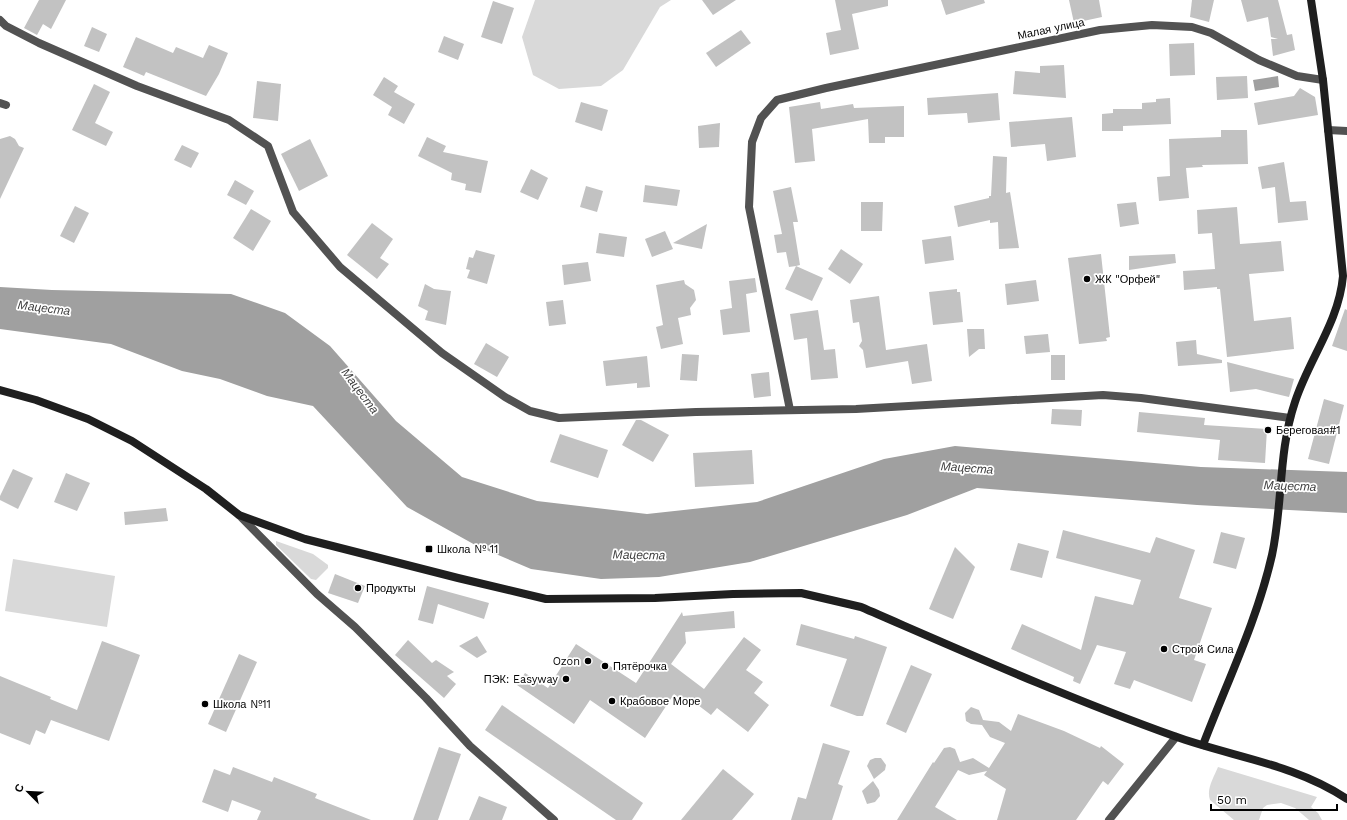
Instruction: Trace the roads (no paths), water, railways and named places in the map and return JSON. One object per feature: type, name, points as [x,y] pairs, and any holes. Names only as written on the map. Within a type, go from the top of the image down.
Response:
[{"type":"main road","points":[[1203,745],[1263,593],[1272,552],[1283,459],[1290,418],[1295,402],[1338,305],[1342,290],[1343,276],[1323,80],[1311,0]]},
{"type":"main road","points":[[0,390],[36,400],[88,419],[132,441],[206,489],[239,515],[305,539],[546,599],[655,598],[801,593],[834,600],[861,607],[1076,699],[1176,737],[1292,770],[1316,781],[1347,799]]},
{"type":"street","points":[[0,20],[6,26],[39,43],[137,86],[229,120],[268,146],[293,212],[340,267],[442,353],[505,397],[530,411],[559,418],[696,412],[856,409],[1103,395],[1141,398],[1290,418]]},
{"type":"street","name":"Малая улица","points":[[790,410],[749,207],[752,142],[761,118],[777,100],[826,88],[1100,30],[1152,25],[1192,27],[1211,33],[1259,60],[1291,74],[1323,80]]},
{"type":"street","points":[[1328,130],[1347,131]]},
{"type":"street","points":[[239,515],[426,698],[470,746],[554,820]]},
{"type":"street","points":[[1109,820],[1176,737]]},
{"type":"water","points":[[1278,76],[1279,87],[1255,91],[1253,80]]},
{"type":"water","name":"Мацеста","points":[[0,287],[52,290],[231,294],[285,313],[330,346],[396,421],[462,477],[537,501],[647,514],[757,502],[884,459],[955,446],[1201,467],[1347,472],[1347,513],[1197,505],[977,488],[907,515],[750,562],[659,577],[601,579],[531,569],[477,546],[407,507],[313,406],[267,396],[220,379],[182,371],[111,344],[0,329]]},
{"type":"place","name":"ЖК \"Орфей\"","points":[[1087,279]]},
{"type":"place","name":"Береговая#1","points":[[1268,430]]},
{"type":"place","name":"Школа № 11","points":[[429,549]]},
{"type":"place","name":"Продукты","points":[[358,588]]},
{"type":"place","name":"Строй Сила","points":[[1164,649]]},
{"type":"place","name":"Ozon","points":[[588,661]]},
{"type":"place","name":"Пятёрочка","points":[[605,666]]},
{"type":"place","name":"ПЭК: Easyway","points":[[566,679]]},
{"type":"place","name":"Крабовое Море","points":[[612,701]]},
{"type":"place","name":"Школа №11","points":[[205,704]]}]
